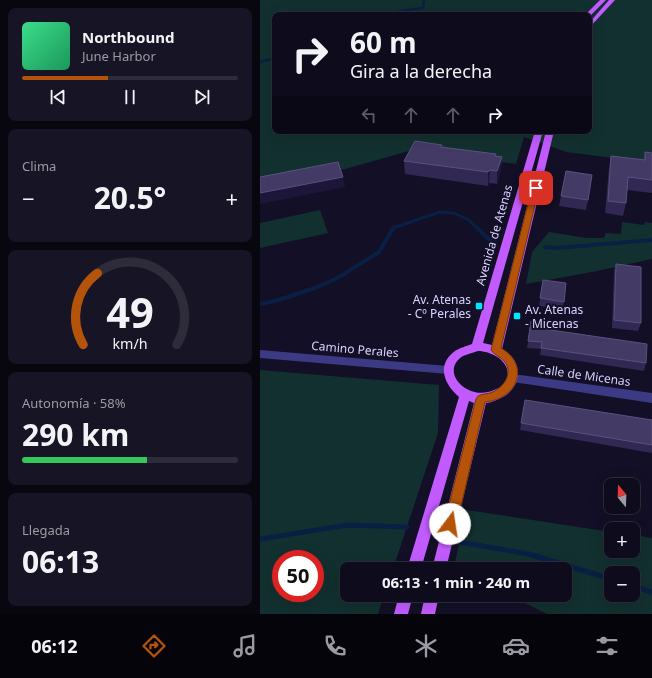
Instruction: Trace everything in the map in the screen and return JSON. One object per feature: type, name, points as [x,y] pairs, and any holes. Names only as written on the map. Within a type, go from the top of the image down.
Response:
[{"type":"main road","points":[[591,12],[603,0]]},
{"type":"main road","points":[[592,23],[612,0]]},
{"type":"main road","name":"Avenida de Atenas","points":[[477,347],[538,134]]},
{"type":"main road","points":[[496,350],[549,134]]},
{"type":"main road","points":[[477,347],[496,350],[504,355],[510,362],[513,369],[513,378],[505,390],[490,398],[481,399],[465,395],[452,384],[448,377],[448,370],[451,361],[457,354],[466,349],[477,347]]},
{"type":"main road","points":[[416,562],[465,395]]},
{"type":"main road","points":[[441,562],[481,399]]},
{"type":"main road","points":[[401,614],[404,602]]},
{"type":"main road","points":[[428,614],[431,602]]},
{"type":"street","name":"Camino Perales","points":[[260,354],[448,370]]},
{"type":"street","name":"Calle de Micenas","points":[[513,378],[652,398]]},
{"type":"green space","points":[[260,0],[652,0],[652,163],[566,152],[524,137],[516,164],[409,151],[345,169],[260,185]]},
{"type":"green space","points":[[320,210],[328,233],[260,248],[260,223]]},
{"type":"green space","points":[[622,222],[644,225],[645,222],[652,223],[652,259],[526,284],[532,252],[549,232],[587,238],[604,238],[606,233],[621,234]]},
{"type":"green space","points":[[260,370],[439,385],[438,433],[395,562],[340,562],[340,602],[382,602],[378,614],[260,614]]},
{"type":"green space","points":[[467,510],[604,531],[604,558],[640,558],[640,536],[652,538],[652,614],[547,614],[523,602],[572,602],[572,562],[455,562]]},
{"type":"building","points":[[415,141],[442,145],[441,147],[496,154],[495,156],[502,157],[497,171],[490,170],[488,172],[404,161]]},
{"type":"building","points":[[645,152],[652,153],[652,180],[628,177],[626,203],[608,201],[611,156],[645,160]]},
{"type":"building","points":[[338,162],[343,177],[260,193],[260,177]]},
{"type":"building","points":[[566,171],[592,175],[588,200],[561,196]]},
{"type":"building","points":[[616,264],[641,267],[641,323],[614,320]]},
{"type":"building","points":[[543,280],[566,283],[564,302],[540,298]]},
{"type":"building","points":[[531,321],[545,322],[544,329],[647,344],[646,363],[541,348],[542,342],[528,341]]},
{"type":"building","points":[[525,400],[652,420],[652,445],[521,423]]},
{"type":"waterway","points":[[398,12],[423,8],[424,0]]},
{"type":"waterway","points":[[260,62],[272,59]]},
{"type":"waterway","points":[[394,228],[440,212],[454,213],[469,220],[476,227]]},
{"type":"waterway","points":[[476,227],[490,240],[495,240]]},
{"type":"waterway","points":[[260,304],[279,300],[318,287],[339,277],[379,252],[394,228]]},
{"type":"waterway","points":[[545,247],[557,248],[652,240]]},
{"type":"waterway","points":[[260,539],[348,525],[407,527]]},
{"type":"waterway","points":[[459,542],[529,554],[604,577]]},
{"type":"waterway","points":[[640,588],[652,592]]},
{"type":"place","name":"Av. Atenas - Cº Perales","points":[[479,306]]},
{"type":"place","name":"Av. Atenas - Micenas","points":[[517,316]]},
{"type":"route","points":[[450,524],[481,399],[498,395],[505,390],[513,378],[513,369],[510,362],[504,355],[496,350],[536,188]]}]
